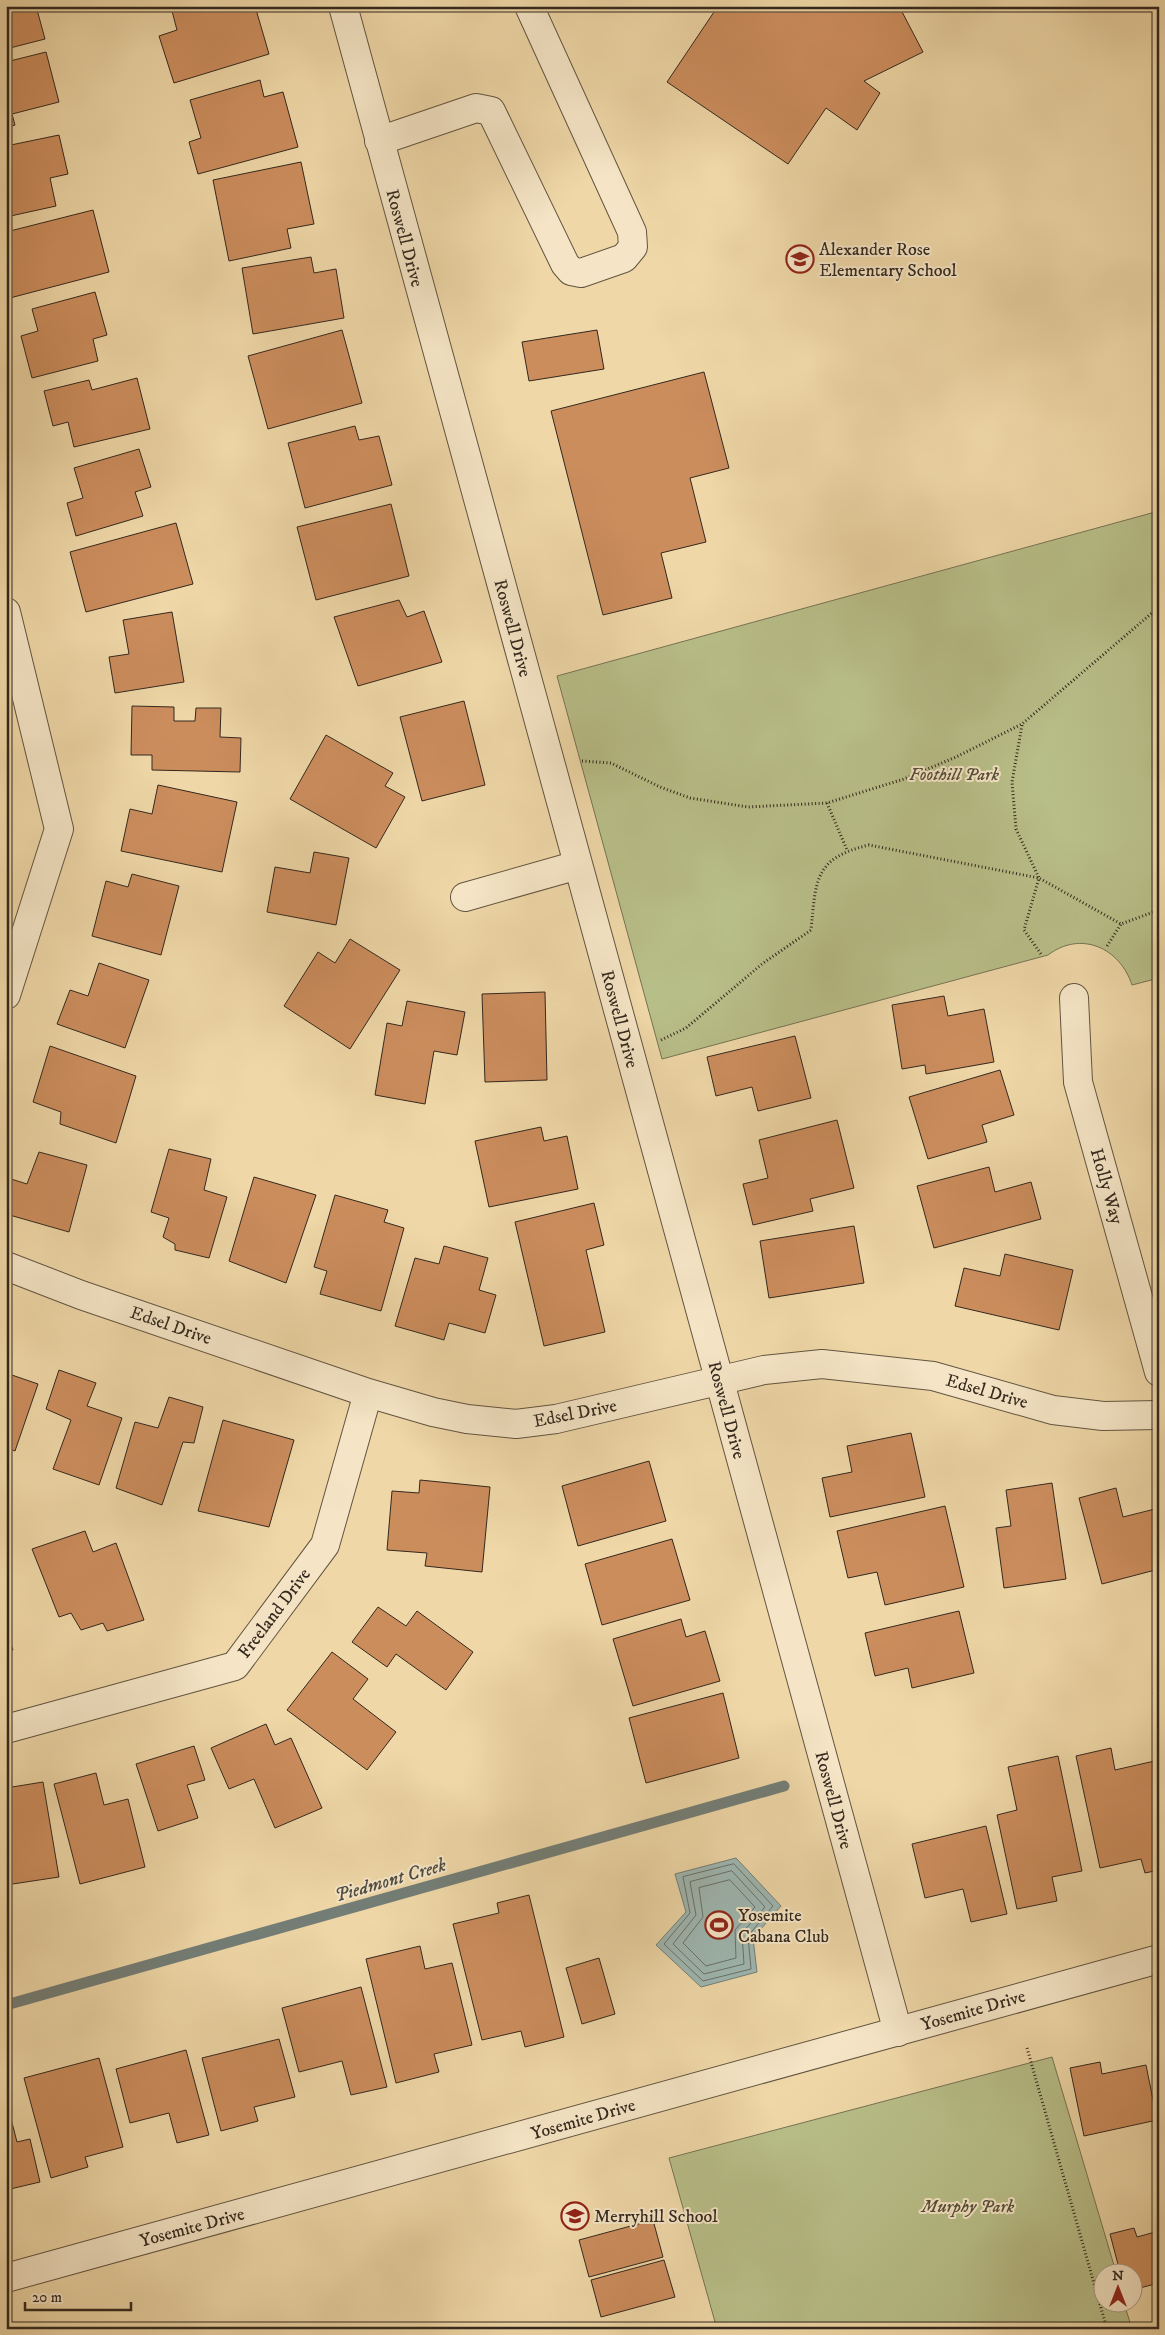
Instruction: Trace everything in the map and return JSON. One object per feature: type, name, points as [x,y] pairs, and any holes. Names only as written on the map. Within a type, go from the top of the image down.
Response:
[{"type":"street","points":[[379,141],[476,108],[491,111],[565,264],[571,271],[581,273],[624,258],[633,247],[632,232],[530,6]]},
{"type":"street","name":"Roswell Drive","points":[[351,14],[379,141],[898,2032]]},
{"type":"street","points":[[6,612],[59,829],[6,995]]},
{"type":"street","points":[[465,897],[578,865]]},
{"type":"street","name":"Holly Way","points":[[1074,998],[1078,1082],[1159,1372]]},
{"type":"street","name":"Edsel Drive","points":[[6,1266],[81,1294],[368,1393],[433,1412],[467,1419],[516,1424],[600,1410],[719,1380],[783,1367],[822,1364],[933,1376],[1053,1410],[1103,1416],[1159,1415]]},
{"type":"street","name":"Freeland Drive","points":[[6,1729],[235,1666],[325,1544],[368,1393]]},
{"type":"street","name":"Yosemite Drive","points":[[6,2278],[1159,1959]]},
{"type":"path","points":[[552,768],[583,760],[603,762],[690,798],[748,808],[826,803],[904,779],[956,757],[1022,724],[1159,607]]},
{"type":"path","points":[[1022,724],[1012,782],[1016,829],[1039,878],[1024,930],[1041,954]]},
{"type":"path","points":[[826,803],[847,850]]},
{"type":"path","points":[[661,1040],[686,1028],[762,964],[812,930],[815,891],[821,871],[833,859],[847,850],[869,845],[883,847],[1039,878],[1121,924]]},
{"type":"path","points":[[1108,946],[1121,924],[1159,910]]},
{"type":"path","points":[[1027,2048],[1107,2329]]},
{"type":"green space","name":"Foothill Park","points":[[1159,511],[1159,978],[1132,985],[1126,972],[1109,953],[1098,947],[1086,944],[1073,944],[1048,955],[662,1059],[557,676]]},
{"type":"green space","name":"Murphy Park","points":[[1052,2057],[1113,2262],[1092,2262],[1092,2312],[1127,2312],[1132,2329],[717,2329],[669,2158]]},
{"type":"water","name":"Yosemite Cabana Club","points":[[736,1858],[781,1906],[753,1938],[757,1972],[701,1987],[656,1945],[686,1912],[675,1874]]},
{"type":"building","points":[[6,6],[36,6],[45,39],[6,49]]},
{"type":"building","points":[[189,6],[255,6],[269,54],[174,83],[159,36],[177,30],[172,11]]},
{"type":"building","points":[[718,6],[774,6],[779,10],[786,6],[899,6],[923,52],[864,81],[880,93],[857,130],[826,108],[788,164],[667,82]]},
{"type":"building","points":[[46,52],[59,102],[12,114],[15,125],[6,128],[6,62]]},
{"type":"building","points":[[260,80],[264,97],[283,92],[298,147],[198,174],[189,142],[201,138],[190,100]]},
{"type":"building","points":[[59,135],[68,174],[50,178],[56,206],[6,217],[6,146]]},
{"type":"building","points":[[301,162],[314,224],[287,229],[291,248],[229,261],[213,180]]},
{"type":"building","points":[[93,210],[109,272],[6,299],[6,232]]},
{"type":"building","points":[[311,257],[314,273],[336,269],[344,318],[253,334],[242,268]]},
{"type":"building","points":[[95,292],[107,335],[93,339],[98,361],[32,378],[21,336],[38,331],[32,309]]},
{"type":"building","points":[[342,330],[362,403],[268,429],[248,356]]},
{"type":"building","points":[[597,330],[604,369],[529,381],[522,342]]},
{"type":"building","points":[[704,372],[729,468],[690,478],[706,542],[661,553],[672,598],[603,615],[551,411]]},
{"type":"building","points":[[137,378],[150,429],[74,447],[68,422],[53,426],[44,391],[89,380],[92,390]]},
{"type":"building","points":[[355,426],[359,440],[379,436],[392,485],[305,508],[288,443]]},
{"type":"building","points":[[139,449],[151,487],[135,492],[143,516],[76,536],[67,503],[83,498],[74,468]]},
{"type":"building","points":[[391,504],[409,576],[316,600],[297,527]]},
{"type":"building","points":[[176,523],[193,584],[86,612],[70,552]]},
{"type":"building","points":[[399,600],[407,617],[424,611],[442,662],[358,686],[334,617]]},
{"type":"building","points":[[172,612],[184,682],[115,693],[109,657],[129,654],[123,620]]},
{"type":"building","points":[[464,701],[485,785],[422,801],[400,717]]},
{"type":"building","points":[[132,706],[174,707],[174,721],[195,721],[196,708],[221,708],[220,737],[241,738],[240,772],[152,770],[152,755],[131,755]]},
{"type":"building","points":[[326,735],[393,773],[385,786],[405,797],[376,848],[290,799]]},
{"type":"building","points":[[158,785],[237,802],[222,872],[121,851],[130,809],[152,814]]},
{"type":"building","points":[[314,852],[349,858],[336,925],[267,912],[275,867],[310,873]]},
{"type":"building","points":[[132,874],[179,886],[161,955],[92,936],[106,881],[128,887]]},
{"type":"building","points":[[350,939],[400,970],[350,1049],[284,1006],[318,952],[335,963]]},
{"type":"building","points":[[99,963],[149,980],[125,1048],[57,1024],[70,990],[88,996]]},
{"type":"building","points":[[545,992],[547,1080],[485,1082],[482,994]]},
{"type":"building","points":[[944,996],[948,1016],[984,1009],[994,1062],[926,1074],[925,1065],[902,1069],[892,1005]]},
{"type":"building","points":[[407,1001],[465,1012],[457,1055],[434,1051],[425,1104],[375,1095],[387,1023],[402,1026]]},
{"type":"building","points":[[795,1036],[811,1098],[758,1111],[752,1087],[716,1096],[707,1057]]},
{"type":"building","points":[[50,1046],[136,1076],[116,1143],[60,1124],[61,1112],[33,1102]]},
{"type":"building","points":[[1000,1070],[1014,1115],[982,1125],[987,1142],[928,1159],[909,1097]]},
{"type":"building","points":[[1159,1103],[1159,1118],[1155,1104]]},
{"type":"building","points":[[837,1120],[854,1188],[810,1199],[813,1211],[753,1225],[743,1184],[768,1178],[759,1140]]},
{"type":"building","points":[[541,1127],[544,1141],[567,1136],[578,1189],[489,1207],[475,1141]]},
{"type":"building","points":[[169,1149],[211,1159],[204,1190],[227,1197],[209,1258],[175,1250],[175,1244],[163,1237],[169,1218],[151,1212]]},
{"type":"building","points":[[39,1152],[87,1165],[69,1232],[6,1214],[6,1195],[11,1179],[27,1184]]},
{"type":"building","points":[[989,1167],[995,1192],[1031,1182],[1041,1219],[934,1248],[917,1186]]},
{"type":"building","points":[[254,1177],[316,1195],[286,1283],[229,1261]]},
{"type":"building","points":[[335,1195],[388,1210],[384,1222],[404,1228],[381,1311],[320,1294],[327,1271],[314,1267]]},
{"type":"building","points":[[594,1203],[604,1245],[586,1250],[605,1332],[544,1346],[515,1222]]},
{"type":"building","points":[[854,1226],[864,1283],[769,1298],[760,1241]]},
{"type":"building","points":[[444,1246],[488,1258],[479,1290],[496,1295],[485,1333],[449,1323],[444,1340],[395,1326],[415,1258],[439,1264]]},
{"type":"building","points":[[1005,1254],[1073,1270],[1059,1330],[955,1306],[964,1268],[1000,1276]]},
{"type":"building","points":[[6,1351],[12,1353],[6,1371]]},
{"type":"building","points":[[59,1370],[96,1383],[87,1406],[122,1418],[99,1485],[53,1469],[71,1420],[46,1409]]},
{"type":"building","points":[[6,1373],[38,1384],[15,1451],[6,1447]]},
{"type":"building","points":[[169,1397],[203,1407],[194,1443],[183,1442],[162,1505],[116,1488],[135,1422],[158,1428]]},
{"type":"building","points":[[223,1420],[294,1440],[269,1527],[198,1511]]},
{"type":"building","points":[[911,1433],[925,1497],[830,1517],[822,1478],[852,1472],[847,1446]]},
{"type":"building","points":[[649,1461],[666,1521],[578,1546],[562,1486]]},
{"type":"building","points":[[420,1480],[490,1487],[482,1572],[425,1566],[427,1553],[387,1550],[392,1491],[419,1493]]},
{"type":"building","points":[[1052,1483],[1066,1579],[1004,1588],[996,1528],[1011,1526],[1006,1490]]},
{"type":"building","points":[[1116,1488],[1123,1517],[1159,1508],[1159,1569],[1102,1584],[1079,1498]]},
{"type":"building","points":[[945,1506],[964,1587],[885,1605],[877,1572],[848,1578],[837,1531]]},
{"type":"building","points":[[85,1531],[93,1552],[116,1543],[144,1620],[107,1631],[103,1623],[81,1630],[71,1613],[59,1617],[32,1549]]},
{"type":"building","points":[[672,1539],[690,1600],[602,1625],[585,1564]]},
{"type":"building","points":[[378,1607],[406,1626],[417,1611],[473,1652],[446,1690],[396,1654],[387,1667],[352,1642]]},
{"type":"building","points":[[959,1611],[974,1673],[912,1688],[908,1668],[875,1676],[865,1633]]},
{"type":"building","points":[[681,1619],[686,1637],[705,1631],[720,1681],[633,1706],[613,1639]]},
{"type":"building","points":[[6,1629],[13,1650],[6,1651]]},
{"type":"building","points":[[332,1652],[368,1679],[353,1699],[396,1732],[367,1770],[287,1710]]},
{"type":"building","points":[[1159,1691],[1159,1713],[1153,1693]]},
{"type":"building","points":[[723,1693],[739,1758],[646,1783],[629,1718]]},
{"type":"building","points":[[266,1724],[275,1745],[291,1738],[322,1808],[275,1828],[254,1779],[229,1789],[211,1748]]},
{"type":"building","points":[[194,1746],[205,1780],[187,1785],[198,1818],[158,1831],[136,1764]]},
{"type":"building","points":[[1111,1748],[1115,1770],[1159,1760],[1159,1870],[1145,1873],[1141,1859],[1100,1868],[1076,1756]]},
{"type":"building","points":[[1058,1756],[1082,1871],[1052,1877],[1057,1901],[1017,1909],[997,1815],[1017,1810],[1008,1767]]},
{"type":"building","points":[[96,1773],[104,1805],[128,1799],[145,1867],[80,1884],[54,1784]]},
{"type":"building","points":[[43,1782],[59,1877],[6,1885],[6,1788]]},
{"type":"building","points":[[986,1826],[1007,1914],[971,1922],[963,1889],[925,1898],[912,1844]]},
{"type":"building","points":[[529,1895],[564,2037],[525,2047],[521,2031],[482,2040],[453,1924],[499,1913],[497,1903]]},
{"type":"building","points":[[420,1946],[425,1969],[452,1963],[472,2045],[434,2054],[439,2072],[396,2083],[366,1959]]},
{"type":"building","points":[[599,1958],[615,2014],[582,2024],[566,1968]]},
{"type":"building","points":[[361,1987],[387,2087],[351,2095],[342,2061],[299,2072],[282,2008]]},
{"type":"building","points":[[279,2039],[295,2097],[254,2107],[258,2121],[221,2131],[202,2058]]},
{"type":"building","points":[[186,2050],[209,2135],[177,2143],[169,2113],[130,2123],[116,2069]]},
{"type":"building","points":[[99,2058],[123,2147],[85,2157],[88,2167],[51,2178],[24,2078]]},
{"type":"building","points":[[1100,2062],[1102,2074],[1146,2065],[1157,2120],[1084,2136],[1070,2068]]},
{"type":"building","points":[[6,2099],[17,2142],[30,2139],[40,2182],[6,2190]]},
{"type":"building","points":[[653,2220],[663,2257],[589,2277],[579,2240]]},
{"type":"building","points":[[1134,2228],[1137,2237],[1159,2231],[1159,2283],[1142,2287],[1142,2262],[1117,2262],[1110,2234]]},
{"type":"building","points":[[664,2260],[675,2297],[601,2317],[591,2280]]},
{"type":"waterway","name":"Piedmont Creek","points":[[6,2005],[784,1786]]},
{"type":"place","name":"Alexander Rose Elementary School","points":[[800,259]]},
{"type":"place","name":"Yosemite Cabana Club","points":[[719,1925]]},
{"type":"place","name":"Merryhill School","points":[[575,2216]]}]
